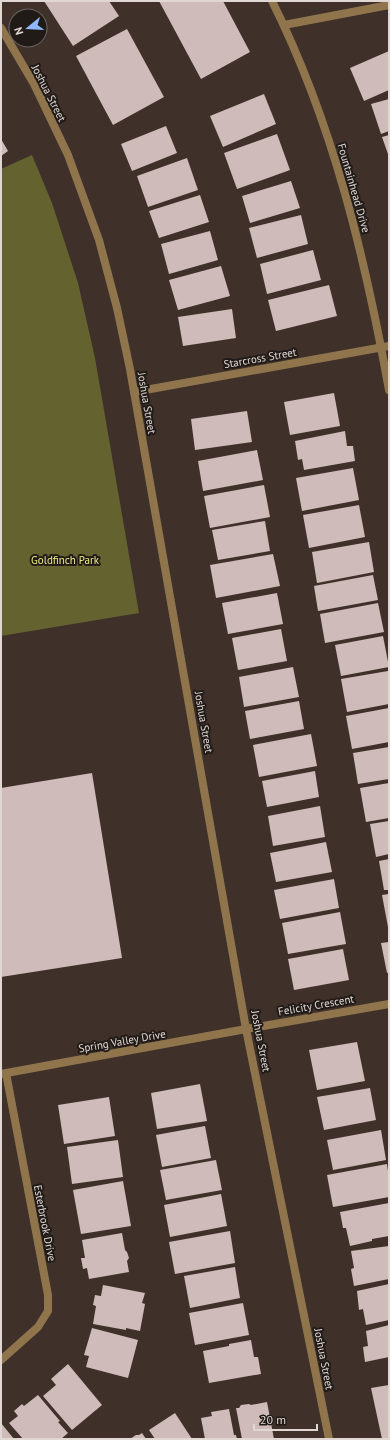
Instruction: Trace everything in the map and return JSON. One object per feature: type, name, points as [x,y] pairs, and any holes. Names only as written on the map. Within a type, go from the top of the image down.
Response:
[{"type":"street","name":"Fountainhead Drive","points":[[272,1],[284,25],[314,99],[344,190],[385,347],[389,390]]},
{"type":"street","points":[[284,25],[389,5]]},
{"type":"street","name":"Joshua Street","points":[[1,28],[34,84],[68,155],[99,240],[117,308],[134,392],[246,1029],[329,1439]]},
{"type":"street","name":"Starcross Street","points":[[134,392],[385,347]]},
{"type":"street","name":"Felicity Crescent","points":[[246,1029],[389,1004]]},
{"type":"street","name":"Spring Valley Drive","points":[[3,1074],[246,1029]]},
{"type":"street","name":"Esterbrook Drive","points":[[1,1360],[38,1327],[48,1311],[48,1295],[3,1074]]},
{"type":"green space","name":"Goldfinch Park","points":[[32,155],[52,203],[78,283],[95,358],[139,613],[1,636],[1,169]]},
{"type":"building","points":[[44,1],[109,1],[119,16],[73,46]]},
{"type":"building","points":[[159,1],[223,1],[250,52],[201,79]]},
{"type":"building","points":[[127,29],[164,97],[113,125],[76,56]]},
{"type":"building","points":[[389,51],[389,90],[364,101],[350,68]]},
{"type":"building","points":[[264,94],[276,124],[223,147],[210,116]]},
{"type":"building","points":[[389,99],[389,131],[381,134],[371,104]]},
{"type":"building","points":[[166,126],[177,153],[132,171],[121,144]]},
{"type":"building","points":[[277,134],[290,170],[237,189],[224,153]]},
{"type":"building","points":[[389,135],[389,157],[382,137]]},
{"type":"building","points":[[1,139],[8,151],[1,156]]},
{"type":"building","points":[[187,158],[198,190],[148,207],[137,176]]},
{"type":"building","points":[[291,181],[300,208],[250,223],[242,196]]},
{"type":"building","points":[[200,195],[209,222],[159,238],[149,211]]},
{"type":"building","points":[[301,215],[308,244],[257,258],[249,228]]},
{"type":"building","points":[[210,231],[218,260],[169,274],[161,244]]},
{"type":"building","points":[[313,250],[321,280],[267,294],[260,264]]},
{"type":"building","points":[[221,266],[230,296],[178,310],[169,280]]},
{"type":"building","points":[[329,285],[337,316],[276,331],[268,300]]},
{"type":"building","points":[[232,309],[236,338],[183,346],[178,317]]},
{"type":"building","points":[[334,393],[340,426],[290,435],[284,402]]},
{"type":"building","points":[[247,411],[252,442],[195,450],[191,419]]},
{"type":"building","points":[[345,431],[347,446],[353,446],[355,461],[304,470],[302,459],[298,460],[295,441]]},
{"type":"building","points":[[257,450],[263,480],[203,491],[198,461]]},
{"type":"building","points":[[353,468],[359,500],[302,511],[296,478]]},
{"type":"building","points":[[264,485],[270,517],[210,528],[204,496]]},
{"type":"building","points":[[359,505],[365,537],[309,548],[303,515]]},
{"type":"building","points":[[265,521],[270,551],[218,560],[212,530]]},
{"type":"building","points":[[369,542],[374,572],[317,583],[312,552]]},
{"type":"building","points":[[273,554],[280,586],[216,598],[210,565]]},
{"type":"building","points":[[373,575],[378,600],[318,611],[314,586]]},
{"type":"building","points":[[277,593],[283,624],[228,634],[222,603]]},
{"type":"building","points":[[378,603],[384,632],[325,643],[320,614]]},
{"type":"building","points":[[281,629],[287,661],[238,670],[232,638]]},
{"type":"building","points":[[383,636],[389,667],[341,676],[335,645]]},
{"type":"building","points":[[293,667],[299,697],[244,707],[239,677]]},
{"type":"building","points":[[388,671],[389,704],[347,712],[341,679]]},
{"type":"building","points":[[299,701],[304,729],[250,739],[245,711]]},
{"type":"building","points":[[389,708],[389,742],[352,749],[346,716]]},
{"type":"building","points":[[311,734],[317,766],[259,777],[253,745]]},
{"type":"building","points":[[389,747],[389,779],[358,784],[353,753]]},
{"type":"building","points":[[315,771],[319,797],[267,807],[262,781]]},
{"type":"building","points":[[92,773],[122,958],[1,977],[1,788]]},
{"type":"building","points":[[389,783],[389,818],[366,822],[360,788]]},
{"type":"building","points":[[320,806],[325,837],[273,846],[268,816]]},
{"type":"building","points":[[389,821],[389,854],[376,857],[370,824]]},
{"type":"building","points":[[326,842],[332,872],[276,882],[270,853]]},
{"type":"building","points":[[389,859],[389,890],[384,890],[379,861]]},
{"type":"building","points":[[334,879],[339,908],[280,919],[274,890]]},
{"type":"building","points":[[389,894],[389,927],[388,927],[382,895]]},
{"type":"building","points":[[340,912],[346,944],[288,954],[282,923]]},
{"type":"building","points":[[389,942],[389,972],[387,973],[381,943]]},
{"type":"building","points":[[343,949],[349,980],[294,990],[288,959]]},
{"type":"building","points":[[357,1042],[365,1081],[317,1090],[309,1050]]},
{"type":"building","points":[[200,1084],[207,1121],[157,1129],[151,1093]]},
{"type":"building","points":[[370,1088],[376,1120],[324,1130],[317,1097]]},
{"type":"building","points":[[109,1097],[115,1136],[64,1144],[58,1105]]},
{"type":"building","points":[[205,1126],[211,1158],[162,1167],[156,1135]]},
{"type":"building","points":[[381,1130],[386,1160],[333,1170],[327,1140]]},
{"type":"building","points":[[118,1140],[123,1177],[72,1184],[67,1147]]},
{"type":"building","points":[[216,1160],[222,1190],[166,1200],[160,1170]]},
{"type":"building","points":[[387,1164],[389,1197],[333,1207],[327,1175]]},
{"type":"building","points":[[123,1181],[131,1226],[81,1234],[73,1190]]},
{"type":"building","points":[[221,1194],[227,1226],[170,1237],[164,1205]]},
{"type":"building","points":[[389,1203],[389,1236],[372,1239],[372,1241],[350,1246],[346,1228],[343,1228],[340,1212]]},
{"type":"building","points":[[230,1231],[235,1263],[175,1274],[169,1242]]},
{"type":"building","points":[[122,1233],[125,1250],[129,1258],[127,1261],[129,1272],[89,1279],[87,1268],[83,1269],[81,1258],[85,1258],[82,1240]]},
{"type":"building","points":[[389,1246],[389,1279],[354,1286],[351,1269],[354,1268],[351,1251]]},
{"type":"building","points":[[235,1267],[240,1298],[190,1308],[184,1276]]},
{"type":"building","points":[[389,1284],[389,1320],[366,1325],[363,1309],[359,1310],[357,1291]]},
{"type":"building","points":[[103,1285],[145,1293],[142,1303],[145,1304],[140,1331],[93,1324],[96,1306],[93,1305],[95,1295],[101,1296]]},
{"type":"building","points":[[243,1303],[249,1335],[195,1345],[189,1313]]},
{"type":"building","points":[[389,1325],[389,1357],[365,1362],[363,1347],[368,1346],[366,1331]]},
{"type":"building","points":[[92,1328],[138,1340],[128,1378],[86,1367],[89,1356],[84,1355]]},
{"type":"building","points":[[251,1340],[254,1357],[258,1357],[261,1374],[209,1383],[203,1351]]},
{"type":"building","points":[[68,1364],[102,1405],[72,1430],[43,1396],[56,1385],[51,1379]]},
{"type":"building","points":[[389,1385],[389,1439],[382,1439],[371,1388]]},
{"type":"building","points":[[38,1395],[68,1433],[61,1439],[23,1439],[9,1423],[18,1416],[14,1411],[22,1404],[24,1406]]},
{"type":"building","points":[[267,1402],[274,1439],[242,1439],[236,1408],[239,1408],[241,1405]]},
{"type":"building","points":[[229,1409],[234,1435],[236,1435],[237,1439],[205,1439],[201,1418],[212,1416],[211,1412]]},
{"type":"building","points":[[175,1413],[192,1439],[155,1439],[149,1430]]},
{"type":"building","points":[[1,1423],[14,1439],[1,1439]]},
{"type":"building","points":[[142,1433],[146,1439],[130,1439],[136,1435]]}]
